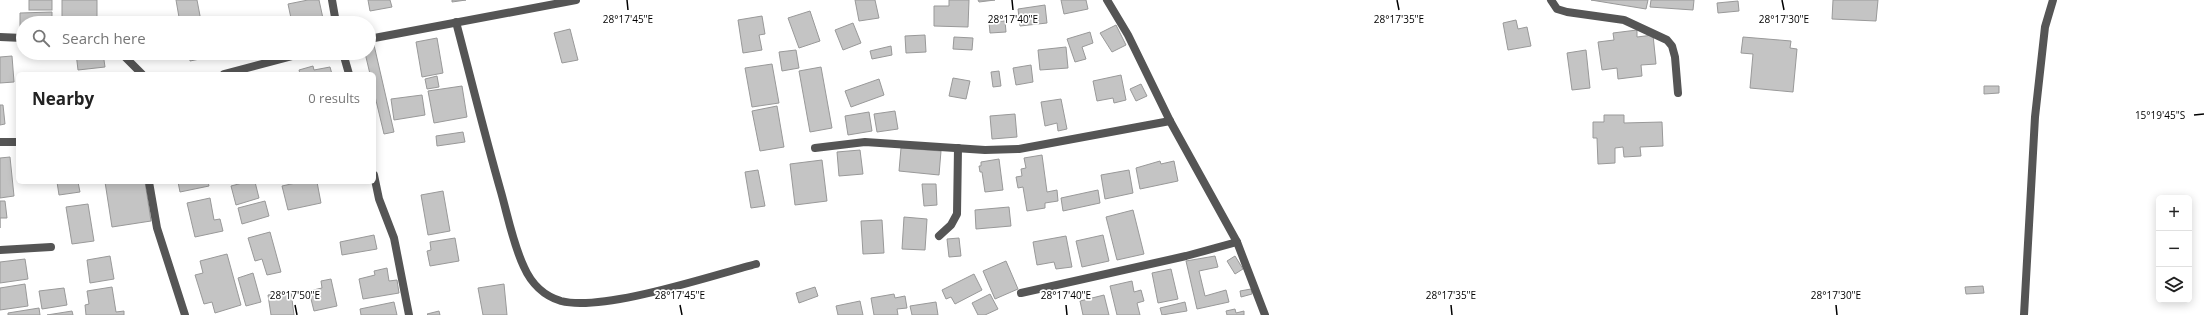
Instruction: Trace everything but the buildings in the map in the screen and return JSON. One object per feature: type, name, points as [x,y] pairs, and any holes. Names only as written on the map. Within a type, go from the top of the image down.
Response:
[{"type":"street","points":[[332,0],[335,16]]},
{"type":"street","points":[[376,38],[576,0]]},
{"type":"street","points":[[1107,0],[1128,35],[1170,121],[1237,242],[1265,315]]},
{"type":"street","points":[[1551,0],[1557,9],[1567,12],[1624,20],[1666,40],[1672,46],[1675,57],[1678,93]]},
{"type":"street","points":[[2024,315],[2035,117],[2045,27],[2052,0]]},
{"type":"street","points":[[456,22],[513,233],[524,268],[538,290],[560,301],[586,303],[608,300],[756,264]]},
{"type":"street","points":[[0,37],[16,38]]},
{"type":"street","points":[[232,72],[277,60]]},
{"type":"street","points":[[345,60],[348,72]]},
{"type":"street","points":[[128,62],[130,72]]},
{"type":"street","points":[[128,62],[140,72]]},
{"type":"street","points":[[815,148],[865,142],[985,150],[1019,149],[1170,121]]},
{"type":"street","points":[[0,142],[16,142]]},
{"type":"street","points":[[939,236],[951,225],[957,214],[958,148]]},
{"type":"street","points":[[149,184],[157,228],[185,315]]},
{"type":"street","points":[[376,184],[379,200],[394,238],[409,315]]},
{"type":"street","points":[[1021,293],[1186,256],[1237,242]]},
{"type":"street","points":[[0,250],[51,247]]}]
